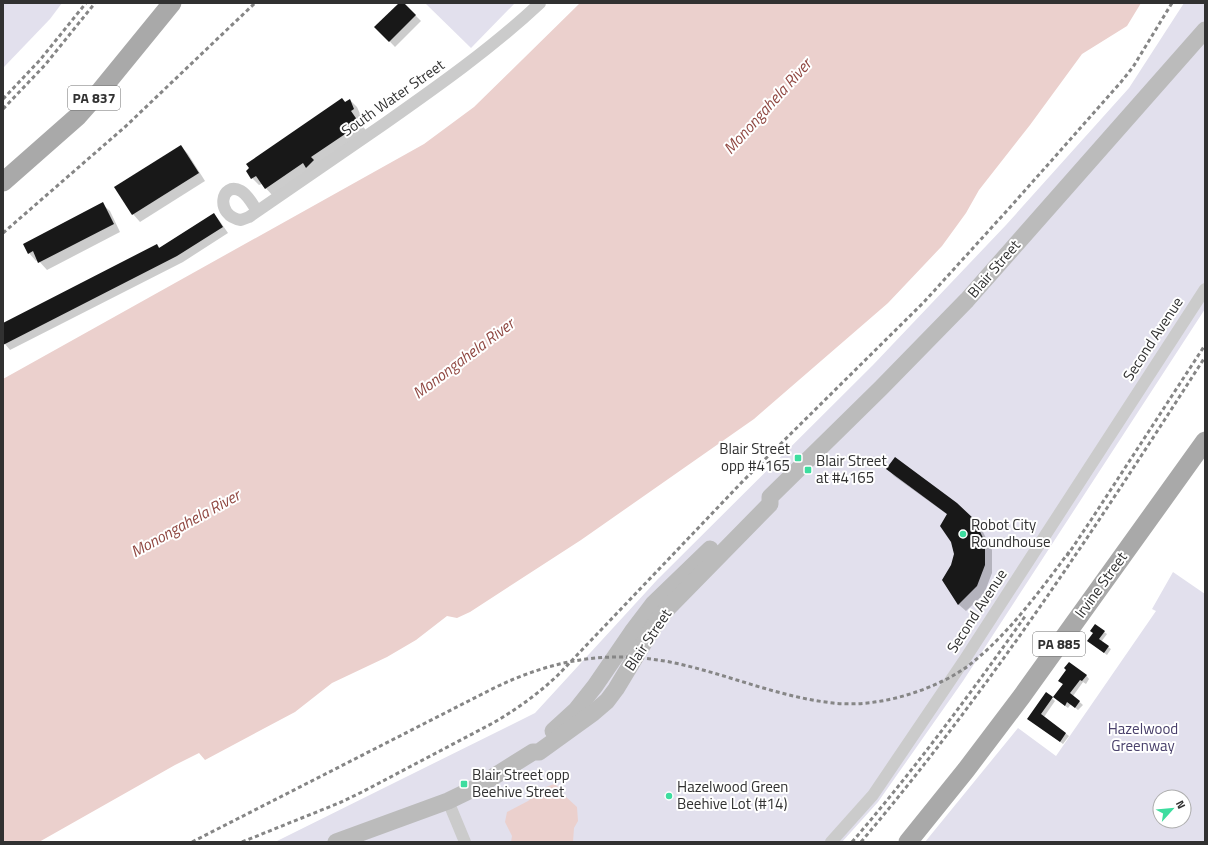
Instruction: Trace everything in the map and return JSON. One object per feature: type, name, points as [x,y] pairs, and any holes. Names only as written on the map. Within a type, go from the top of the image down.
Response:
[{"type":"main road","name":"PA 837","points":[[3,182],[78,116],[172,3]]},
{"type":"main road","name":"Irvine Street","points":[[908,842],[966,770],[1022,696],[1205,441]]},
{"type":"street","name":"South Water Street","points":[[257,211],[447,80],[491,46],[540,3]]},
{"type":"street","name":"Blair Street","points":[[336,842],[448,801],[477,787],[532,752],[539,752],[593,714],[607,701],[616,689],[657,621],[770,504],[770,497],[902,367],[967,300],[1205,30]]},
{"type":"street","name":"Second Avenue","points":[[831,842],[873,795],[965,658],[1205,289]]},
{"type":"street","points":[[448,801],[465,842]]},
{"type":"green space","points":[[3,3],[62,3],[50,19],[3,68]]},
{"type":"green space","points":[[425,3],[515,3],[471,48]]},
{"type":"green space","points":[[1184,3],[1205,3],[1205,309],[963,681],[878,802],[842,842],[275,842],[535,713],[657,580],[873,365],[1006,225],[1129,88]]},
{"type":"green space","name":"Hazelwood Greenway","points":[[1173,572],[1205,594],[1205,842],[925,842],[1018,728],[1056,756],[1156,611],[1152,609]]},
{"type":"water","name":"Monongahela River","points":[[580,3],[1141,3],[1127,26],[1082,54],[1030,125],[979,190],[966,213],[942,246],[888,303],[754,419],[581,540],[470,612],[457,618],[447,616],[416,640],[387,657],[332,683],[295,712],[205,760],[199,753],[175,765],[39,842],[3,842],[3,379],[424,144],[474,107]]},
{"type":"water","points":[[554,784],[560,788],[564,795],[577,807],[578,821],[574,828],[573,842],[511,842],[512,836],[505,822],[507,812],[528,801],[546,787]]},
{"type":"building","points":[[399,3],[404,3],[416,15],[389,42],[374,27]]},
{"type":"building","points":[[342,98],[345,102],[350,99],[354,109],[351,111],[360,124],[311,157],[314,160],[306,168],[303,163],[265,189],[256,176],[251,179],[246,171],[249,168],[246,164]]},
{"type":"building","points":[[181,145],[199,173],[132,215],[114,187]]},
{"type":"building","points":[[103,202],[114,224],[38,263],[33,251],[28,254],[23,244]]},
{"type":"building","points":[[214,213],[223,227],[177,256],[3,345],[3,323],[157,244],[159,248]]},
{"type":"building","name":"Robot City Roundhouse","points":[[895,457],[957,503],[974,519],[985,542],[985,565],[977,586],[958,605],[942,580],[951,565],[954,554],[951,542],[940,526],[947,514],[886,469]]},
{"type":"building","points":[[1095,624],[1105,631],[1099,639],[1109,646],[1104,653],[1087,641],[1093,633],[1090,631]]},
{"type":"building","points":[[1069,662],[1087,675],[1082,681],[1080,680],[1070,693],[1080,701],[1075,708],[1067,702],[1065,706],[1053,697],[1063,684],[1058,681],[1066,670],[1064,668]]},
{"type":"building","points":[[1046,692],[1053,697],[1041,714],[1066,733],[1060,742],[1027,719]]},
{"type":"railway","points":[[3,99],[40,60],[86,3]]},
{"type":"railway","points":[[3,109],[45,65],[95,3]]},
{"type":"railway","points":[[3,233],[126,126],[255,3]]},
{"type":"railway","points":[[242,842],[339,803],[362,792],[493,723],[543,689],[743,481],[924,302],[1121,82],[1133,67],[1172,3]]},
{"type":"railway","points":[[1067,556],[1205,345]]},
{"type":"railway","points":[[861,842],[954,726],[1041,606],[1205,357]]},
{"type":"railway","points":[[192,842],[494,688],[537,670],[558,664],[580,660],[624,657],[670,662],[711,672],[792,696],[844,704],[875,702],[916,692],[956,674],[983,654],[1010,627],[1069,552]]},
{"type":"railway","points":[[852,842],[942,731],[1026,615]]},
{"type":"place","name":"Blair Street opp #4165","points":[[798,458]]},
{"type":"place","name":"Blair Street at #4165","points":[[808,470]]},
{"type":"place","name":"Robot City Roundhouse","points":[[963,534]]},
{"type":"place","name":"Blair Street opp Beehive Street","points":[[464,784]]},
{"type":"place","name":"Hazelwood Green Beehive Lot (#14)","points":[[669,796]]}]
